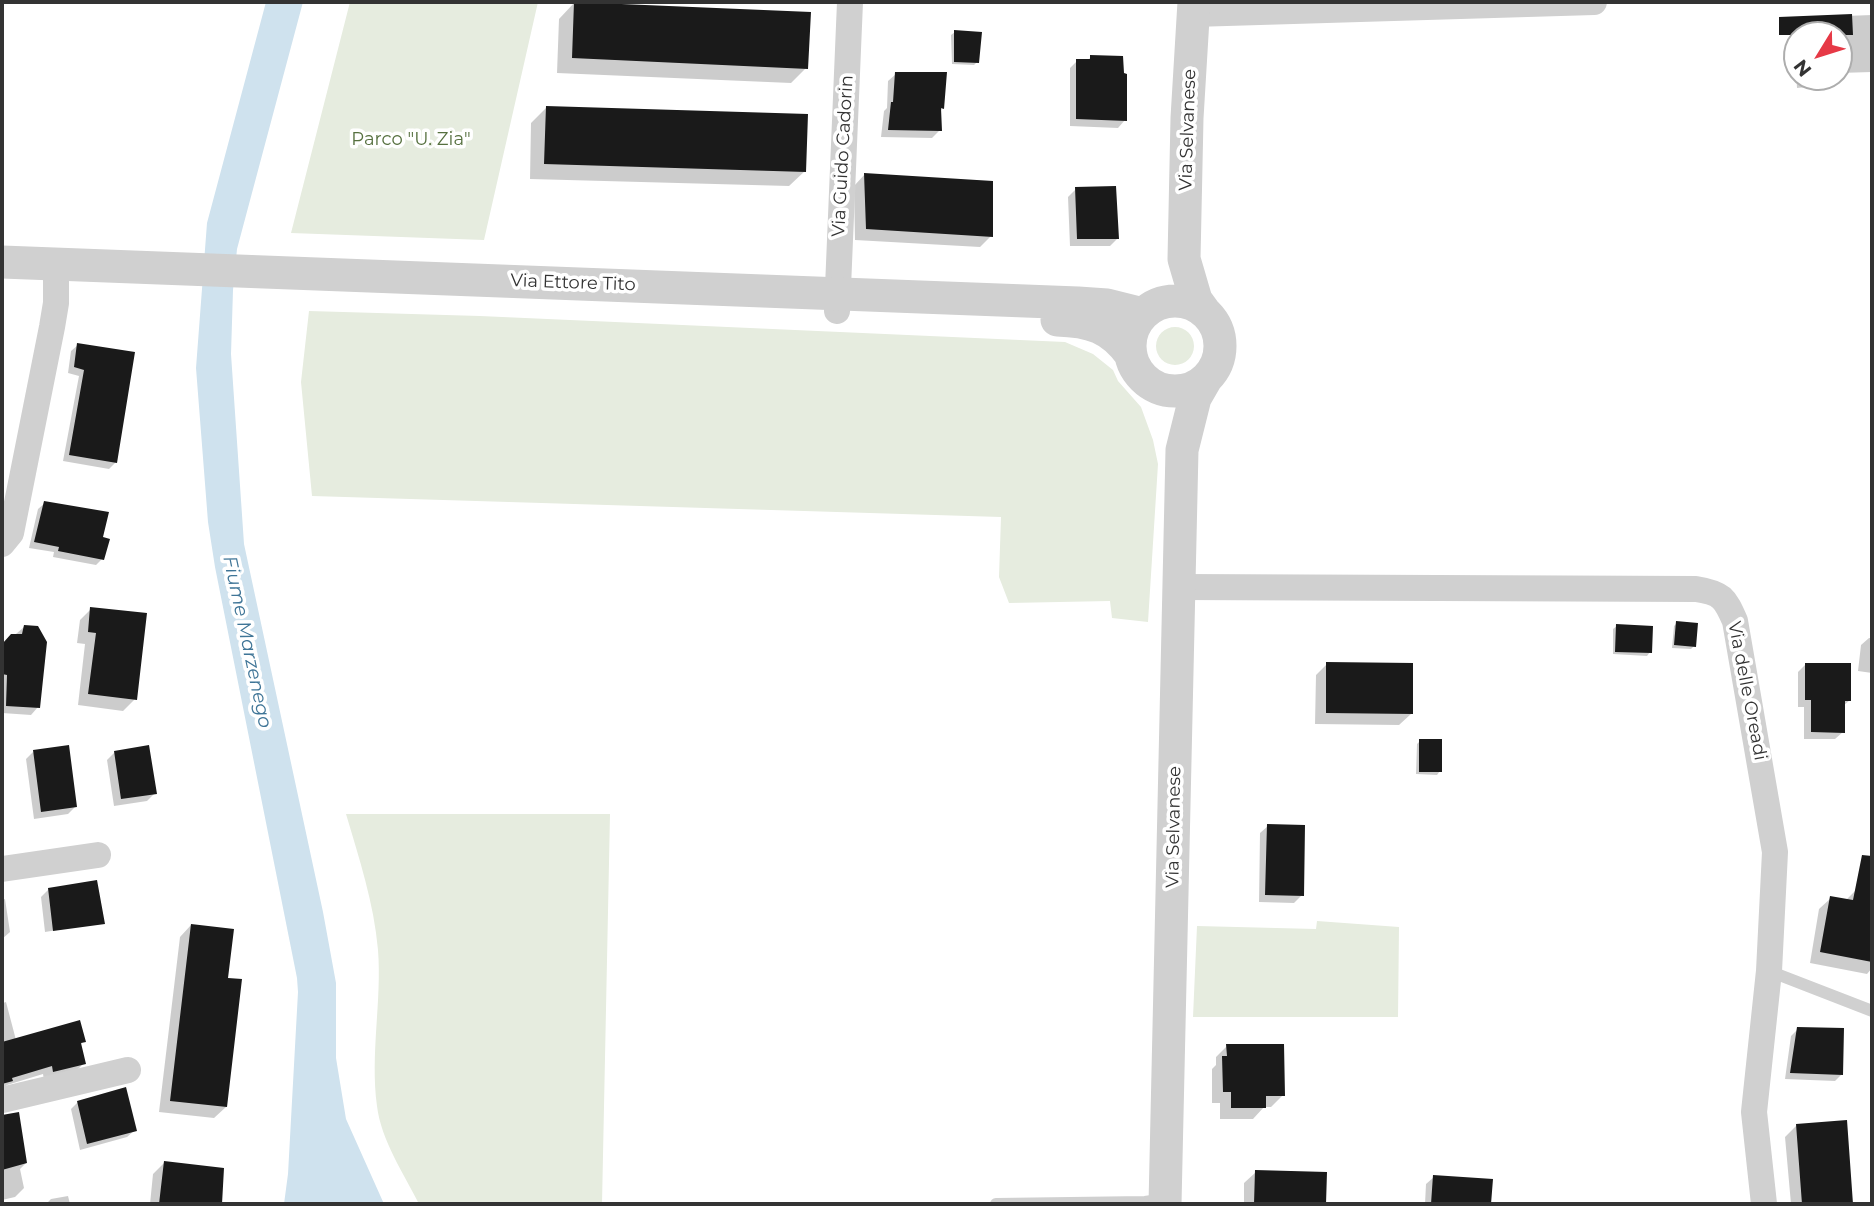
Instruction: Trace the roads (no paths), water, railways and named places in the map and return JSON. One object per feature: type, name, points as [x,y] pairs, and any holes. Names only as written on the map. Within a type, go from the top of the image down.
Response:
[{"type":"street","name":"Via Guido Cadorin","points":[[836,302],[850,2]]},
{"type":"street","points":[[1193,8],[1594,2]]},
{"type":"street","name":"Via Selvanese","points":[[1193,8],[1184,259],[1196,300],[1204,311]]},
{"type":"street","name":"Via Selvanese","points":[[1155,308],[1172,293],[1184,259]]},
{"type":"street","name":"Via Ettore Tito","points":[[2,262],[56,273],[174,278],[836,302],[1079,303],[1155,308]]},
{"type":"street","name":"Via Ettore Tito","points":[[2,280],[56,273]]},
{"type":"street","points":[[2,544],[10,533],[17,504],[52,327],[56,303],[56,273]]},
{"type":"street","points":[[1180,301],[1204,311],[1218,332],[1220,345],[1218,358],[1206,379],[1196,386],[1174,391],[1152,385],[1142,377],[1131,355],[1130,340],[1135,326],[1155,308],[1180,301]]},
{"type":"street","name":"Via Ettore Tito","points":[[836,302],[1095,325],[1112,333],[1131,355]]},
{"type":"street","name":"Via Selvanese","points":[[1165,1202],[1182,450],[1195,398],[1206,379]]},
{"type":"street","name":"Via Selvanese","points":[[1152,385],[1167,403],[1182,450]]},
{"type":"street","name":"Via delle Oreadi","points":[[1179,587],[1682,589],[1714,592],[1727,601],[1735,621],[1775,852],[1769,971],[1754,1112],[1764,1204]]},
{"type":"street","points":[[2,869],[98,855]]},
{"type":"street","points":[[2,1100],[128,1070]]},
{"type":"lane","points":[[1769,971],[1872,1011]]},
{"type":"lane","points":[[996,1204],[1165,1202]]},
{"type":"water","name":"Fiume Marzenego","points":[[266,2],[303,2],[237,249],[231,354],[244,544],[336,983],[336,1058],[346,1119],[384,1204],[284,1204],[288,1174],[297,978],[208,522],[196,368],[207,223]]},
{"type":"park label","name":"Parco \"U. Zia\"","points":[[411,140]]}]
